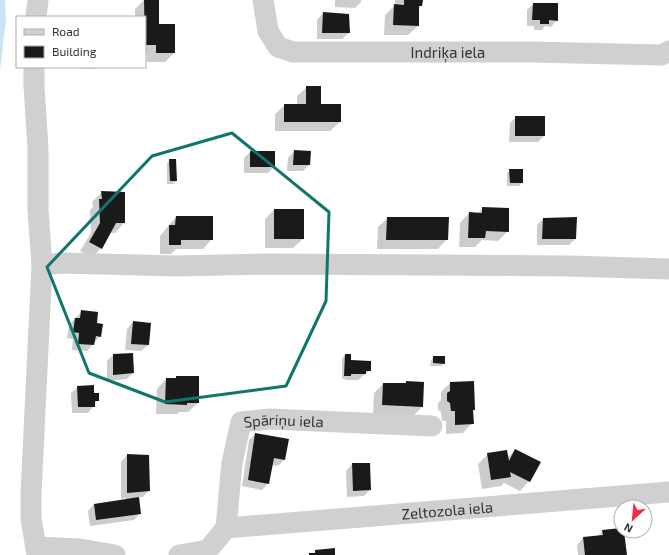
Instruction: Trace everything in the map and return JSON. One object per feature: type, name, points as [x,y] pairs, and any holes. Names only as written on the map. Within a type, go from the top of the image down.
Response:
[{"type":"street","points":[[36,16],[38,0]]},
{"type":"street","name":"Indriķa iela","points":[[263,0],[268,31],[274,42],[278,47],[293,52],[530,52],[662,55],[669,51]]},
{"type":"street","points":[[34,68],[38,149],[38,210],[42,265],[31,494],[36,551],[80,549],[115,555]]},
{"type":"street","points":[[42,265],[61,263],[176,266],[265,264],[560,266],[669,269]]},
{"type":"street","name":"Spāriņu iela","points":[[226,528],[232,463],[241,422],[270,419],[432,426]]},
{"type":"street","name":"Zeltozola iela","points":[[226,528],[669,492]]},
{"type":"street","points":[[178,555],[208,550],[226,528]]},
{"type":"highlighted area","points":[[232,133],[329,212],[326,301],[286,386],[165,402],[89,373],[47,267],[152,156]]},
{"type":"water","points":[[0,0],[5,0],[6,20],[0,71]]},
{"type":"building","points":[[144,0],[159,0],[159,24],[175,24],[175,53],[156,53],[156,45],[146,45],[146,16],[144,16]]},
{"type":"building","points":[[404,0],[423,0],[422,6],[419,6],[419,26],[393,25],[394,4],[404,5]]},
{"type":"building","points":[[533,3],[558,3],[558,21],[549,20],[549,24],[540,24],[540,20],[532,20]]},
{"type":"building","points":[[323,12],[349,14],[350,33],[322,33]]},
{"type":"building","points":[[306,86],[321,86],[321,104],[341,104],[341,122],[284,122],[284,104],[306,104]]},
{"type":"building","points":[[515,116],[545,116],[545,136],[515,136]]},
{"type":"building","points":[[294,150],[311,151],[310,165],[293,165]]},
{"type":"building","points":[[250,151],[275,151],[275,167],[250,167]]},
{"type":"building","points":[[169,159],[176,159],[177,181],[170,181]]},
{"type":"building","points":[[509,169],[523,169],[523,183],[510,183]]},
{"type":"building","points":[[101,191],[125,192],[125,223],[116,223],[102,249],[89,242],[100,223],[99,199],[102,199]]},
{"type":"building","points":[[482,207],[509,208],[509,232],[486,231],[485,238],[468,238],[469,212],[482,213]]},
{"type":"building","points":[[274,209],[304,209],[304,239],[274,239]]},
{"type":"building","points":[[176,216],[213,216],[213,240],[181,240],[181,245],[169,245],[169,225],[175,225]]},
{"type":"building","points":[[387,217],[449,217],[448,240],[386,240]]},
{"type":"building","points":[[577,217],[576,239],[542,239],[543,218]]},
{"type":"building","points":[[81,310],[98,312],[97,323],[103,324],[101,337],[96,336],[94,345],[78,344],[79,333],[73,332],[75,318],[80,318]]},
{"type":"building","points":[[133,321],[151,323],[149,345],[131,344]]},
{"type":"building","points":[[133,353],[134,373],[113,375],[113,354]]},
{"type":"building","points":[[345,354],[351,354],[351,360],[371,361],[371,371],[366,371],[366,374],[351,374],[351,376],[344,376]]},
{"type":"building","points":[[433,356],[445,356],[445,364],[433,363]]},
{"type":"building","points":[[176,376],[199,376],[199,403],[187,403],[187,405],[165,404],[166,378],[176,378]]},
{"type":"building","points":[[406,381],[424,382],[423,407],[382,405],[383,383],[406,383]]},
{"type":"building","points":[[474,381],[474,424],[455,425],[455,411],[451,411],[450,403],[447,401],[447,393],[450,391],[450,382]]},
{"type":"building","points":[[94,385],[94,393],[99,393],[99,401],[95,401],[95,407],[78,407],[77,386]]},
{"type":"building","points":[[255,433],[289,439],[285,460],[274,458],[269,484],[248,480]]},
{"type":"building","points":[[515,449],[541,462],[530,482],[510,472],[511,477],[491,480],[487,453],[507,450],[509,461]]},
{"type":"building","points":[[127,454],[149,455],[150,491],[127,493]]},
{"type":"building","points":[[352,463],[370,463],[371,490],[353,491]]},
{"type":"building","points":[[139,497],[141,514],[96,520],[94,504]]},
{"type":"building","points":[[613,529],[613,539],[625,539],[627,555],[585,555],[583,537],[603,535],[602,530]]},
{"type":"building","points":[[335,548],[335,555],[309,555],[309,553],[315,553],[315,550]]}]
